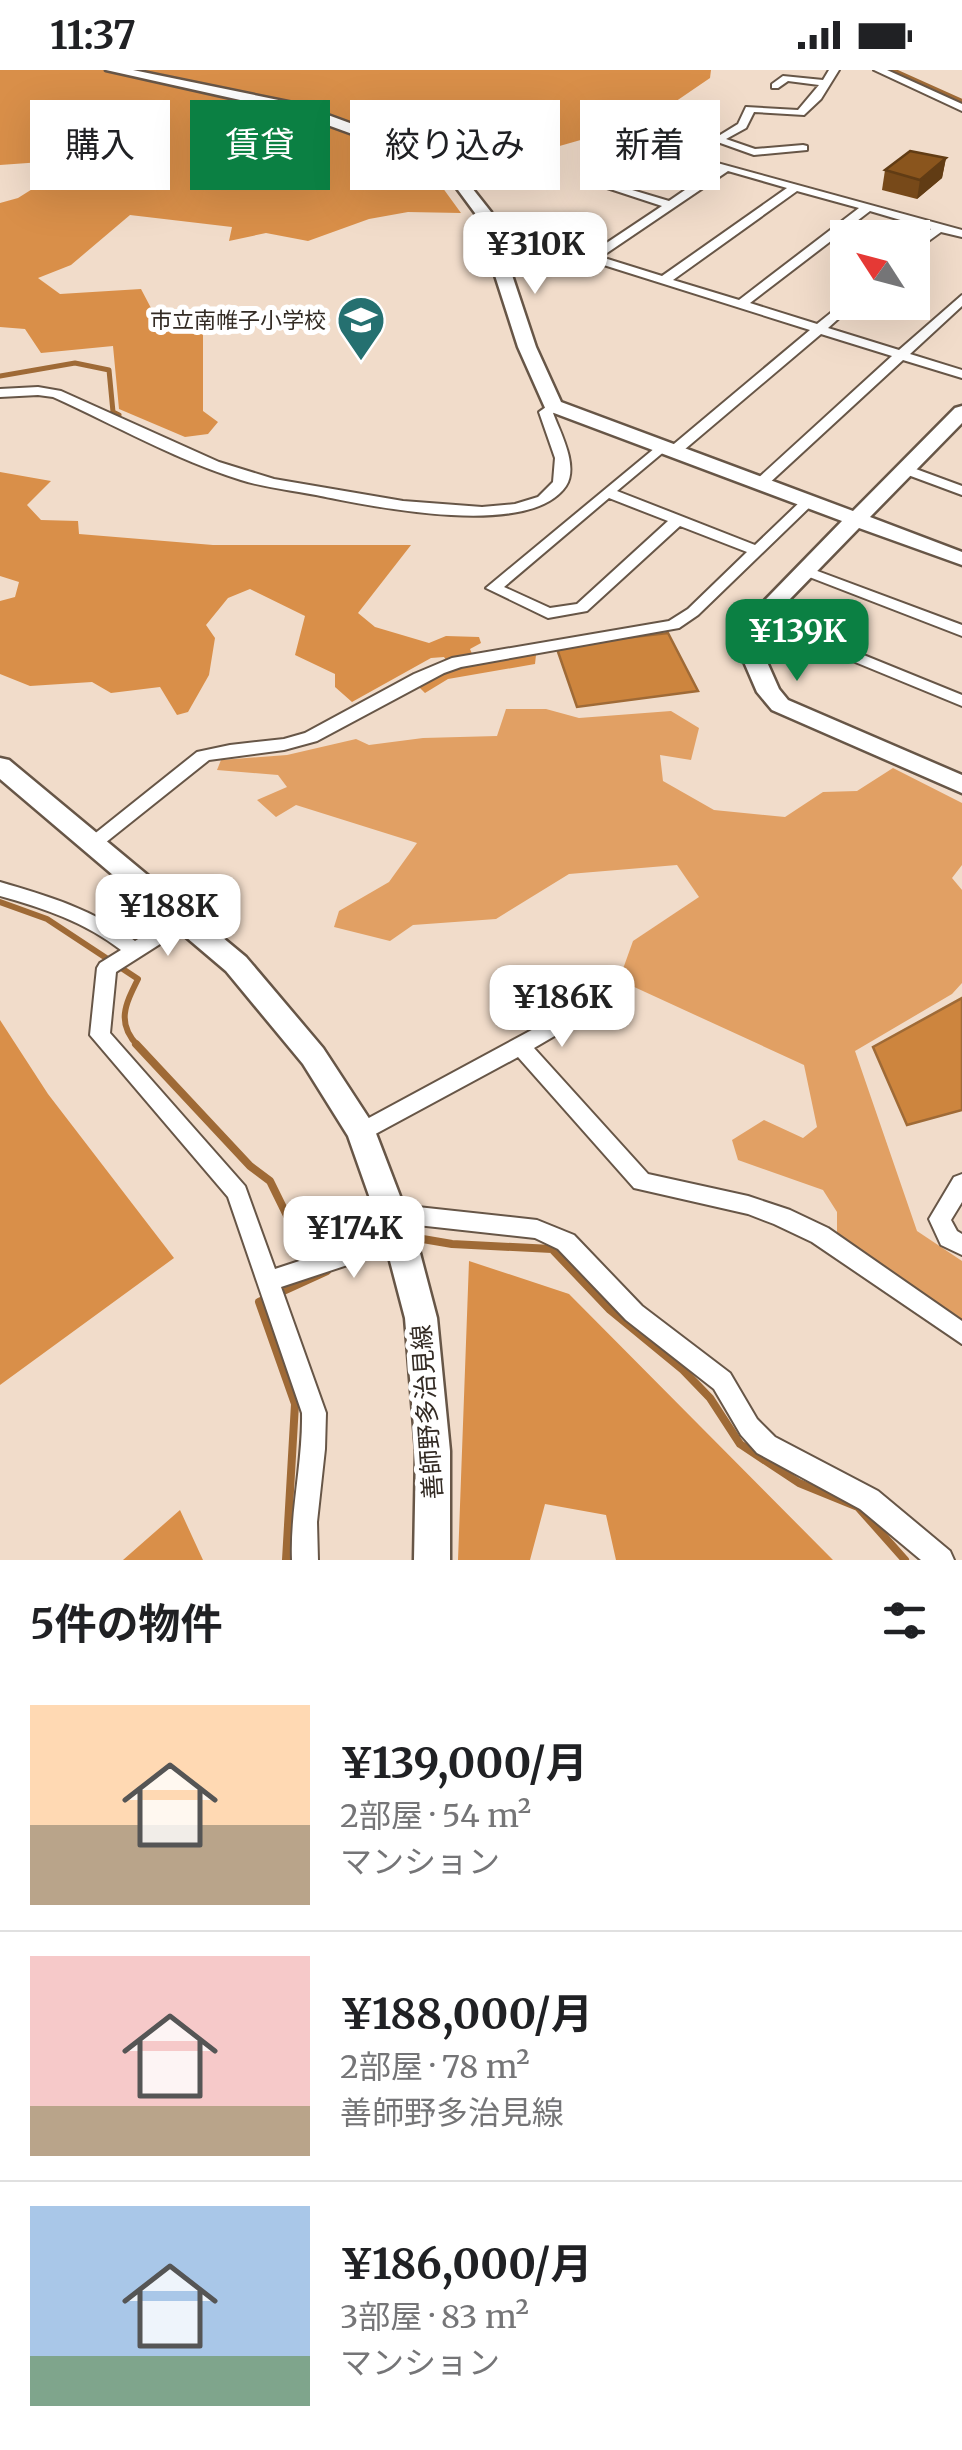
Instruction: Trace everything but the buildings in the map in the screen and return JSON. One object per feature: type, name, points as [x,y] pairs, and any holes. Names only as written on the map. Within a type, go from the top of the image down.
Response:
[{"type":"street","points":[[114,70],[293,107],[429,157],[469,189],[482,212],[527,347],[553,406],[962,559]]},
{"type":"street","points":[[803,148],[754,152],[717,140],[742,126],[750,109],[800,112],[817,97],[834,70]]},
{"type":"street","points":[[879,70],[962,108]]},
{"type":"street","points":[[905,70],[962,95]]},
{"type":"street","points":[[775,86],[786,78],[824,83]]},
{"type":"street","points":[[671,204],[602,185],[659,148],[962,234]]},
{"type":"street","points":[[592,258],[726,167]]},
{"type":"street","points":[[664,280],[795,187]]},
{"type":"street","points":[[740,304],[868,207]]},
{"type":"street","points":[[930,235],[939,228]]},
{"type":"street","points":[[496,256],[558,254],[592,258],[962,374]]},
{"type":"street","points":[[760,484],[962,299]]},
{"type":"street","points":[[677,521],[582,608],[548,613],[494,588],[830,320]]},
{"type":"street","points":[[0,393],[38,390],[112,418],[240,476],[398,506],[499,511],[523,508],[552,495],[562,482],[564,469],[546,412],[553,406]]},
{"type":"street","points":[[962,412],[743,634],[769,692],[780,705],[962,785]]},
{"type":"street","points":[[905,469],[962,490]]},
{"type":"street","points":[[610,493],[756,552]]},
{"type":"street","points":[[94,843],[203,756],[278,748],[312,737],[428,671],[458,662],[674,624],[808,502]]},
{"type":"street","points":[[804,570],[962,631]]},
{"type":"street","points":[[758,618],[962,701]]},
{"type":"street","name":"善師野多治見線","points":[[0,766],[236,964],[313,1056],[361,1132],[389,1232],[421,1318],[433,1451],[432,1560]]},
{"type":"street","points":[[0,889],[62,905],[117,936],[131,953]]},
{"type":"street","points":[[183,920],[107,968],[100,1035],[238,1192],[314,1412],[316,1444],[306,1486],[305,1560]]},
{"type":"street","points":[[361,1132],[580,1012]]},
{"type":"street","points":[[520,1046],[642,1182],[748,1205],[820,1235],[962,1334]]},
{"type":"street","points":[[962,1183],[940,1219],[949,1238],[962,1246]]},
{"type":"street","points":[[268,1281],[320,1266],[389,1232],[537,1229],[566,1242],[634,1314],[722,1381],[749,1427],[766,1445],[869,1500],[942,1560]]},
{"type":"shaded area","points":[[0,70],[711,70],[710,78],[678,100],[580,100],[580,140],[560,146],[560,100],[350,100],[350,190],[444,190],[461,213],[408,212],[369,219],[308,241],[266,233],[229,241],[232,227],[130,215],[71,265],[38,278],[60,294],[141,289],[151,308],[175,312],[203,328],[203,411],[218,422],[208,434],[185,437],[119,409],[113,346],[41,353],[25,329],[0,327],[0,203],[31,190],[170,190],[170,100],[30,100],[30,163],[0,165]]},
{"type":"shaded area","points":[[0,472],[51,481],[27,505],[41,520],[78,521],[79,534],[213,545],[411,545],[358,613],[375,627],[429,643],[446,636],[479,637],[481,643],[470,649],[475,661],[536,655],[535,664],[448,679],[425,693],[415,683],[450,666],[444,657],[431,658],[352,702],[335,687],[335,674],[295,655],[305,616],[250,589],[228,598],[206,625],[215,638],[209,675],[188,712],[177,715],[160,687],[111,693],[92,682],[30,686],[0,674],[0,601],[15,597],[19,582],[0,576]]},
{"type":"shaded area","points":[[668,633],[698,691],[577,707],[556,646]]},
{"type":"shaded area","points":[[506,709],[546,709],[579,718],[671,711],[699,728],[691,760],[660,755],[663,781],[714,810],[785,817],[823,792],[857,791],[893,768],[962,803],[962,865],[952,878],[962,890],[962,983],[952,994],[855,1051],[917,1231],[962,1261],[962,1322],[837,1238],[837,1212],[823,1190],[738,1160],[732,1140],[764,1120],[803,1138],[817,1127],[804,1065],[619,980],[633,941],[699,897],[677,865],[569,874],[496,919],[413,925],[390,941],[334,927],[339,911],[389,882],[417,843],[296,805],[276,817],[257,800],[287,787],[278,775],[217,770],[221,760],[287,755],[356,739],[369,745],[423,738],[497,736]]},
{"type":"shaded area","points":[[962,998],[962,1110],[907,1125],[873,1047]]},
{"type":"shaded area","points":[[0,1020],[48,1094],[174,1258],[0,1385]]},
{"type":"shaded area","points":[[469,1261],[569,1294],[833,1560],[616,1560],[606,1515],[545,1504],[530,1560],[458,1560]]},
{"type":"shaded area","points":[[180,1510],[203,1560],[123,1560]]},
{"type":"waterway","points":[[893,70],[962,101]]},
{"type":"waterway","points":[[0,376],[75,363],[109,370],[113,412],[119,415],[113,418]]},
{"type":"waterway","points":[[0,902],[47,919],[138,979],[125,1014],[127,1029],[138,1046]]},
{"type":"waterway","points":[[136,1044],[250,1166],[270,1181],[298,1238],[345,1226],[388,1233]]},
{"type":"waterway","points":[[350,1248],[368,1230]]},
{"type":"waterway","points":[[411,1237],[452,1244],[552,1249],[610,1310],[683,1370],[710,1398],[740,1444],[799,1483],[858,1507],[905,1560]]},
{"type":"waterway","points":[[286,1560],[295,1404],[259,1302],[327,1271]]},
{"type":"place","name":"市立南帷子小学校","points":[[361,362]]}]
